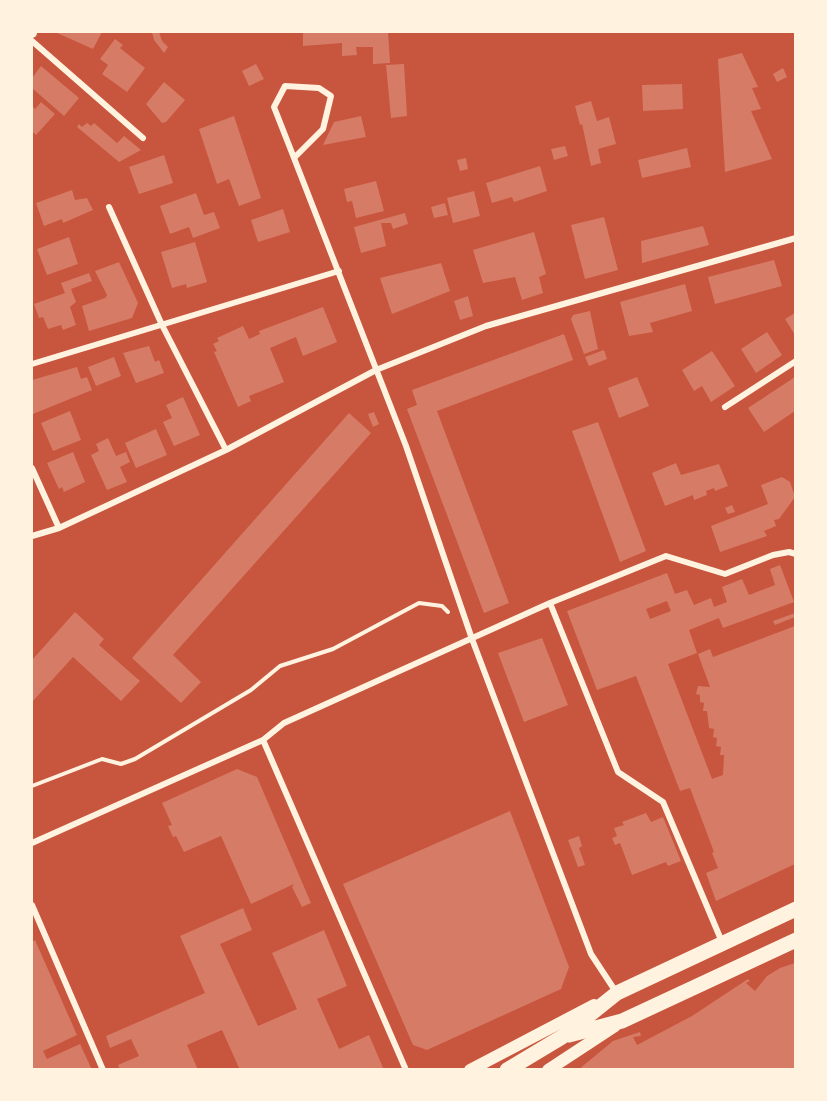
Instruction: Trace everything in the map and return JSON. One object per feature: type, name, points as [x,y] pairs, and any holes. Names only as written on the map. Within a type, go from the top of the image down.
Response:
[{"type":"main road","points":[[470,1070],[616,993],[795,909]]},
{"type":"main road","points":[[548,1070],[622,1021],[795,940]]},
{"type":"main road","points":[[507,1070],[562,1037],[616,993]]},
{"type":"main road","points":[[562,1037],[622,1021]]},
{"type":"street","points":[[32,41],[143,138]]},
{"type":"street","points":[[294,158],[323,129],[331,96],[320,88],[285,86],[274,107],[406,446],[472,639],[591,954],[616,993]]},
{"type":"street","points":[[109,207],[162,325],[226,450]]},
{"type":"street","points":[[32,536],[59,528],[226,450],[376,370],[486,326],[795,238]]},
{"type":"street","points":[[32,364],[339,271]]},
{"type":"street","points":[[725,407],[795,361]]},
{"type":"street","points":[[32,468],[59,528]]},
{"type":"street","points":[[32,843],[263,740],[284,723],[550,603],[666,556],[725,574],[773,555],[789,552],[795,554]]},
{"type":"street","points":[[550,603],[618,772],[663,802],[722,942]]},
{"type":"street","points":[[263,740],[406,1070]]},
{"type":"street","points":[[32,905],[103,1070]]},
{"type":"path","points":[[32,786],[102,759],[121,764],[135,759],[251,690],[280,666],[333,649],[419,603],[442,606],[447,610]]},
{"type":"building","points":[[55,32],[102,32],[93,49]]},
{"type":"building","points":[[152,32],[159,32],[162,41],[168,47],[164,53],[154,40]]},
{"type":"building","points":[[303,32],[388,32],[390,63],[373,64],[373,47],[356,47],[357,55],[342,56],[342,43],[303,46]]},
{"type":"building","points":[[115,39],[123,45],[120,48],[145,68],[127,92],[102,74],[108,65],[100,59]]},
{"type":"building","points":[[742,53],[758,87],[752,88],[761,109],[751,111],[772,159],[725,172],[718,59]]},
{"type":"building","points":[[256,64],[264,79],[249,86],[242,71]]},
{"type":"building","points":[[404,64],[407,116],[391,118],[386,65]]},
{"type":"building","points":[[41,66],[79,98],[64,116],[32,88],[32,78]]},
{"type":"building","points":[[783,68],[787,77],[777,82],[773,74]]},
{"type":"building","points":[[164,82],[185,100],[166,122],[162,123],[146,104]]},
{"type":"building","points":[[682,84],[683,109],[643,111],[642,85]]},
{"type":"building","points":[[591,101],[597,121],[609,117],[616,144],[598,149],[601,163],[591,166],[582,124],[580,125],[575,106]]},
{"type":"building","points":[[41,102],[55,114],[36,135],[32,131],[32,106],[35,109]]},
{"type":"building","points":[[234,116],[261,198],[239,206],[229,179],[217,184],[199,129]]},
{"type":"building","points":[[361,116],[366,137],[323,145],[334,122]]},
{"type":"building","points":[[87,123],[91,126],[94,123],[117,143],[124,136],[141,150],[119,162],[77,127],[79,124],[82,127]]},
{"type":"building","points":[[565,146],[568,156],[554,160],[551,149]]},
{"type":"building","points":[[687,148],[691,167],[642,178],[638,160]]},
{"type":"building","points":[[164,155],[173,183],[139,194],[129,167]]},
{"type":"building","points":[[466,158],[468,169],[460,171],[457,160]]},
{"type":"building","points":[[540,166],[547,191],[514,202],[512,197],[492,203],[486,183]]},
{"type":"building","points":[[376,181],[384,211],[356,218],[352,201],[347,202],[344,189]]},
{"type":"building","points":[[72,190],[75,200],[87,198],[93,210],[63,223],[62,219],[44,226],[36,203]]},
{"type":"building","points":[[474,191],[480,216],[453,223],[447,198]]},
{"type":"building","points":[[196,193],[204,215],[214,212],[220,228],[193,238],[189,227],[170,234],[160,206]]},
{"type":"building","points":[[445,203],[448,215],[434,218],[431,207]]},
{"type":"building","points":[[283,209],[290,232],[258,242],[251,220]]},
{"type":"building","points":[[405,213],[408,224],[393,229],[391,223],[381,223],[386,246],[361,253],[354,227]]},
{"type":"building","points":[[604,217],[618,270],[585,279],[571,225]]},
{"type":"building","points":[[703,226],[709,245],[642,263],[641,241]]},
{"type":"building","points":[[534,232],[546,274],[539,277],[543,293],[522,300],[515,277],[483,283],[473,250]]},
{"type":"building","points":[[69,237],[78,264],[47,275],[37,249]]},
{"type":"building","points":[[195,242],[207,282],[187,288],[186,284],[172,288],[161,252]]},
{"type":"building","points":[[774,260],[782,286],[715,304],[708,277]]},
{"type":"building","points":[[119,262],[138,303],[132,318],[89,331],[82,306],[105,298],[107,295],[95,271]]},
{"type":"building","points":[[441,263],[450,291],[392,314],[380,278]]},
{"type":"building","points":[[89,273],[92,281],[71,289],[76,302],[70,307],[76,325],[63,330],[61,325],[48,329],[43,317],[39,318],[34,304],[65,293],[61,283]]},
{"type":"building","points":[[685,284],[692,311],[650,323],[653,332],[629,336],[620,302]]},
{"type":"building","points":[[468,296],[473,316],[460,320],[454,301]]},
{"type":"building","points":[[323,307],[337,342],[303,356],[296,337],[270,348],[284,382],[249,396],[251,401],[238,407],[214,352],[217,351],[213,344],[219,341],[217,338],[243,326],[249,339],[260,334],[259,331]]},
{"type":"building","points":[[590,311],[598,349],[584,354],[571,319],[573,315]]},
{"type":"building","points":[[795,313],[795,335],[785,319]]},
{"type":"building","points":[[767,332],[782,355],[756,373],[741,349]]},
{"type":"building","points":[[564,334],[573,360],[437,411],[509,603],[484,613],[407,409],[417,405],[412,390]]},
{"type":"building","points":[[149,346],[155,362],[159,360],[164,373],[136,383],[123,353]]},
{"type":"building","points":[[604,350],[607,359],[589,366],[585,357]]},
{"type":"building","points":[[712,351],[735,386],[711,402],[702,386],[694,391],[682,370]]},
{"type":"building","points":[[114,357],[121,376],[96,386],[88,367]]},
{"type":"building","points":[[77,367],[81,379],[87,377],[92,390],[33,414],[32,380]]},
{"type":"building","points":[[637,377],[649,406],[619,418],[608,388]]},
{"type":"building","points":[[795,377],[795,411],[764,432],[748,408]]},
{"type":"building","points":[[183,397],[200,435],[174,446],[163,422],[172,418],[166,405]]},
{"type":"building","points":[[70,411],[81,440],[53,451],[41,423]]},
{"type":"building","points":[[374,412],[379,424],[373,427],[368,414]]},
{"type":"building","points":[[349,413],[371,433],[173,655],[201,682],[181,703],[132,658]]},
{"type":"building","points":[[598,422],[646,551],[620,562],[572,431]]},
{"type":"building","points":[[156,429],[167,455],[136,468],[125,443]]},
{"type":"building","points":[[108,438],[116,456],[126,452],[130,462],[120,467],[127,482],[107,490],[91,455],[99,451],[96,444]]},
{"type":"building","points":[[73,452],[85,482],[64,492],[62,487],[59,489],[47,463]]},
{"type":"building","points":[[676,463],[681,475],[719,464],[728,486],[715,491],[714,488],[706,491],[707,495],[694,500],[693,495],[665,506],[652,473]]},
{"type":"building","points":[[782,477],[790,482],[795,497],[779,519],[774,520],[776,526],[764,531],[767,536],[720,552],[711,526],[768,504],[761,485]]},
{"type":"building","points":[[732,505],[735,512],[728,514],[725,508]]},
{"type":"building","points":[[780,565],[794,602],[723,628],[719,618],[689,630],[697,653],[668,664],[712,779],[723,775],[724,755],[720,755],[721,747],[716,746],[717,738],[713,737],[714,729],[709,728],[707,711],[703,711],[704,703],[700,702],[700,695],[696,694],[698,686],[710,687],[698,654],[710,649],[713,657],[795,626],[795,864],[716,901],[706,873],[718,868],[712,853],[714,852],[690,788],[680,791],[636,676],[597,690],[567,611],[667,573],[675,594],[687,590],[694,605],[711,598],[714,607],[727,602],[722,587],[742,579],[749,595],[775,585],[770,569]],"holes":[[[667,601],[671,611],[650,619],[646,609]]]},
{"type":"building","points":[[75,612],[104,639],[99,645],[140,681],[121,701],[73,657],[32,702],[32,660]]},
{"type":"building","points":[[795,613],[795,617],[775,625],[773,621]]},
{"type":"building","points":[[542,638],[568,705],[524,722],[498,653]]},
{"type":"building","points":[[237,769],[257,777],[311,903],[302,907],[292,887],[294,884],[251,904],[221,836],[184,852],[176,836],[173,837],[168,826],[172,825],[162,803]]},
{"type":"building","points":[[510,811],[569,967],[561,989],[427,1050],[413,1045],[343,884]]},
{"type":"building","points":[[646,813],[651,822],[663,817],[681,861],[668,866],[666,862],[632,875],[620,843],[615,845],[612,838],[617,836],[614,828],[624,825],[622,822]]},
{"type":"building","points":[[579,836],[582,846],[579,848],[585,865],[578,867],[568,840]]},
{"type":"building","points":[[243,908],[252,930],[220,944],[258,1026],[297,1009],[272,953],[324,930],[347,986],[317,999],[339,1049],[369,1035],[384,1070],[240,1070],[222,1030],[187,1045],[198,1070],[120,1070],[118,1065],[139,1056],[131,1039],[110,1048],[106,1036],[205,993],[180,936]]},
{"type":"building","points":[[35,940],[77,1035],[43,1051],[47,1059],[80,1044],[92,1070],[32,1070],[32,942]]},
{"type":"building","points":[[795,963],[795,1070],[578,1070],[613,1041],[640,1032],[641,1036],[633,1037],[637,1045],[692,1016],[748,979],[750,981],[746,983],[755,991],[767,976]]}]
